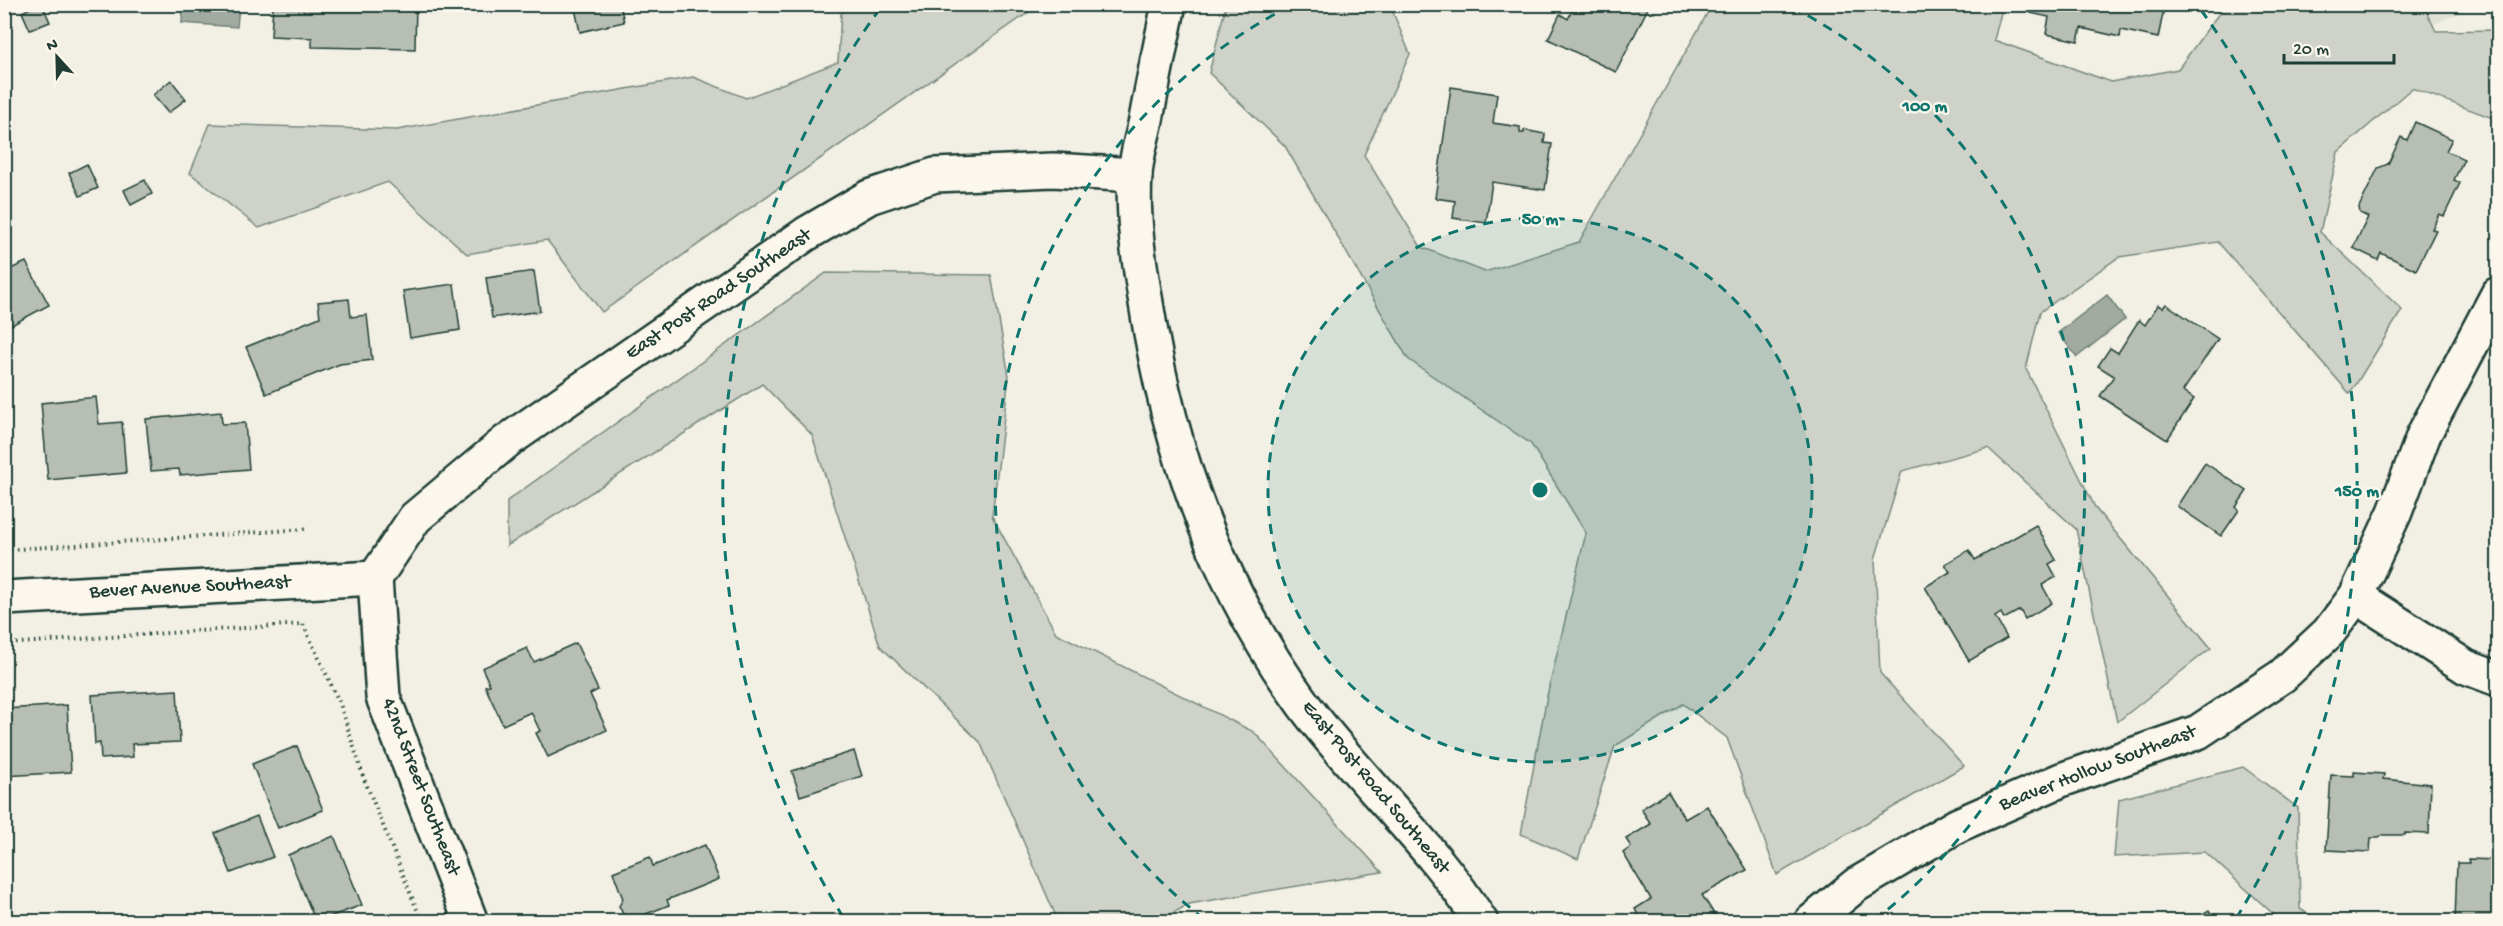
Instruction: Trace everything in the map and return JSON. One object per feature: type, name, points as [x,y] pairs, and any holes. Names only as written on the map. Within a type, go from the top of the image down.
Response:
[{"type":"street","name":"East Post Road Southeast","points":[[1169,4],[1135,175],[1139,261],[1152,345],[1177,446],[1209,535],[1247,618],[1302,703],[1360,776],[1461,889],[1481,921]]},
{"type":"street","name":"East Post Road Southeast","points":[[375,578],[415,518],[507,441],[806,234],[869,197],[935,175],[1053,170],[1135,175]]},
{"type":"street","name":"Beaver Hollow Southeast","points":[[1811,921],[1856,885],[1958,825],[2061,780],[2198,732],[2282,676],[2329,632],[2356,596],[2395,512],[2424,434],[2499,294]]},
{"type":"street","name":"Bever Avenue Southeast","points":[[4,598],[375,578]]},
{"type":"street","name":"42nd Street Southeast","points":[[375,578],[383,697],[471,921]]},
{"type":"street","points":[[2356,596],[2466,666],[2499,679]]},
{"type":"path","points":[[4,550],[305,529]]},
{"type":"path","points":[[4,644],[303,624],[340,704],[363,776],[422,921]]},
{"type":"shaded area","points":[[183,5],[239,5],[237,27],[182,23]]},
{"type":"shaded area","points":[[850,5],[1039,5],[602,312],[547,240],[467,254],[388,182],[259,228],[190,173],[210,124],[397,130],[693,77],[746,98],[838,62],[841,13]]},
{"type":"shaded area","points":[[1226,5],[1390,5],[1410,54],[1364,155],[1421,247],[1485,272],[1579,242],[1712,5],[2003,5],[1994,40],[2111,82],[2178,69],[2225,5],[2423,5],[2436,31],[2498,30],[2498,120],[2412,88],[2338,152],[2320,232],[2402,310],[2350,394],[2218,242],[2119,257],[2040,312],[2026,369],[2096,509],[2211,648],[2117,722],[2076,529],[1988,448],[1902,471],[1875,559],[1880,673],[1964,766],[1777,875],[1727,738],[1683,704],[1615,746],[1578,859],[1521,834],[1547,696],[1586,533],[1531,444],[1408,359],[1285,146],[1209,73]]},
{"type":"shaded area","points":[[2409,5],[2478,5],[2420,30]]},
{"type":"shaded area","points":[[826,273],[991,275],[1009,376],[992,516],[1056,633],[1254,732],[1382,872],[1189,904],[1159,921],[1058,921],[980,742],[880,646],[812,435],[762,384],[507,546],[507,501]]},
{"type":"shaded area","points":[[2107,295],[2125,319],[2077,357],[2058,333]]},
{"type":"shaded area","points":[[2243,767],[2298,808],[2300,909],[2320,921],[2281,921],[2205,852],[2114,857],[2119,799]]},
{"type":"building","points":[[42,4],[50,22],[30,30],[22,12]]},
{"type":"building","points":[[273,4],[416,4],[415,49],[312,47],[312,38],[271,36]]},
{"type":"building","points":[[574,4],[620,4],[624,22],[580,32]]},
{"type":"building","points":[[635,4],[658,4],[636,9]]},
{"type":"building","points":[[1575,4],[1650,4],[1616,72],[1548,39],[1560,14],[1568,19]]},
{"type":"building","points":[[2032,4],[2165,4],[2158,38],[2121,30],[2120,37],[2081,28],[2078,41],[2046,34],[2049,17],[2030,13]]},
{"type":"building","points":[[171,80],[186,99],[168,113],[153,95]]},
{"type":"building","points":[[1451,87],[1497,94],[1493,123],[1520,127],[1520,133],[1524,133],[1524,130],[1545,134],[1544,143],[1552,144],[1545,190],[1492,182],[1486,223],[1453,218],[1455,201],[1435,198]]},
{"type":"building","points":[[2415,122],[2452,139],[2446,151],[2464,159],[2454,180],[2460,183],[2444,216],[2439,214],[2432,229],[2436,230],[2416,270],[2381,253],[2378,260],[2353,248],[2368,217],[2360,213],[2359,207],[2378,168],[2388,164],[2401,137],[2407,140]]},
{"type":"building","points":[[87,164],[98,188],[80,196],[69,173]]},
{"type":"building","points":[[145,180],[152,194],[131,205],[124,190]]},
{"type":"building","points":[[26,262],[49,305],[4,329],[4,272]]},
{"type":"building","points":[[534,271],[540,311],[492,318],[486,278]]},
{"type":"building","points":[[454,284],[460,330],[410,338],[403,291]]},
{"type":"building","points":[[349,299],[351,317],[367,315],[372,360],[340,364],[266,394],[246,347],[320,317],[318,302]]},
{"type":"building","points":[[2166,304],[2218,339],[2183,391],[2194,399],[2167,440],[2100,396],[2114,376],[2098,366],[2110,348],[2118,353],[2139,320],[2145,325],[2158,305],[2163,308]]},
{"type":"building","points":[[96,397],[99,424],[122,422],[126,473],[48,480],[41,403]]},
{"type":"building","points":[[221,412],[222,424],[245,423],[249,469],[180,475],[179,469],[151,471],[146,419]]},
{"type":"building","points":[[2205,463],[2247,491],[2236,507],[2239,510],[2221,536],[2177,506]]},
{"type":"building","points":[[2036,525],[2056,560],[2049,564],[2056,577],[2042,585],[2052,603],[2025,619],[2020,610],[2004,619],[2001,613],[1995,617],[2007,638],[1969,661],[1925,587],[1950,572],[1945,564],[1969,550],[1975,560]]},
{"type":"building","points":[[576,643],[598,690],[590,694],[607,730],[548,757],[536,733],[540,731],[531,712],[503,725],[485,686],[490,685],[482,668],[527,648],[534,662]]},
{"type":"building","points":[[177,690],[180,742],[132,744],[133,757],[101,759],[100,743],[95,744],[92,695]]},
{"type":"building","points":[[67,705],[71,772],[4,776],[4,709]]},
{"type":"building","points":[[297,746],[323,810],[278,828],[252,764]]},
{"type":"building","points":[[854,751],[862,776],[800,796],[792,771]]},
{"type":"building","points":[[2354,772],[2384,774],[2383,779],[2431,784],[2429,834],[2405,833],[2405,835],[2383,835],[2379,838],[2371,838],[2370,852],[2326,850],[2331,775],[2354,776]]},
{"type":"building","points":[[1668,792],[1685,819],[1707,806],[1747,870],[1702,895],[1716,917],[1708,922],[1642,922],[1635,909],[1651,899],[1623,853],[1631,847],[1626,839],[1651,824],[1641,809]]},
{"type":"building","points":[[257,816],[273,857],[231,873],[215,833]]},
{"type":"building","points":[[334,836],[362,905],[316,922],[288,855]]},
{"type":"building","points":[[705,845],[719,879],[667,900],[669,905],[631,920],[630,917],[624,916],[619,906],[623,899],[613,872],[650,857],[653,866]]},
{"type":"building","points":[[2468,859],[2498,860],[2498,922],[2455,922],[2457,863],[2469,863]]},
{"type":"building","points":[[2209,910],[2215,922],[2189,922]]}]
